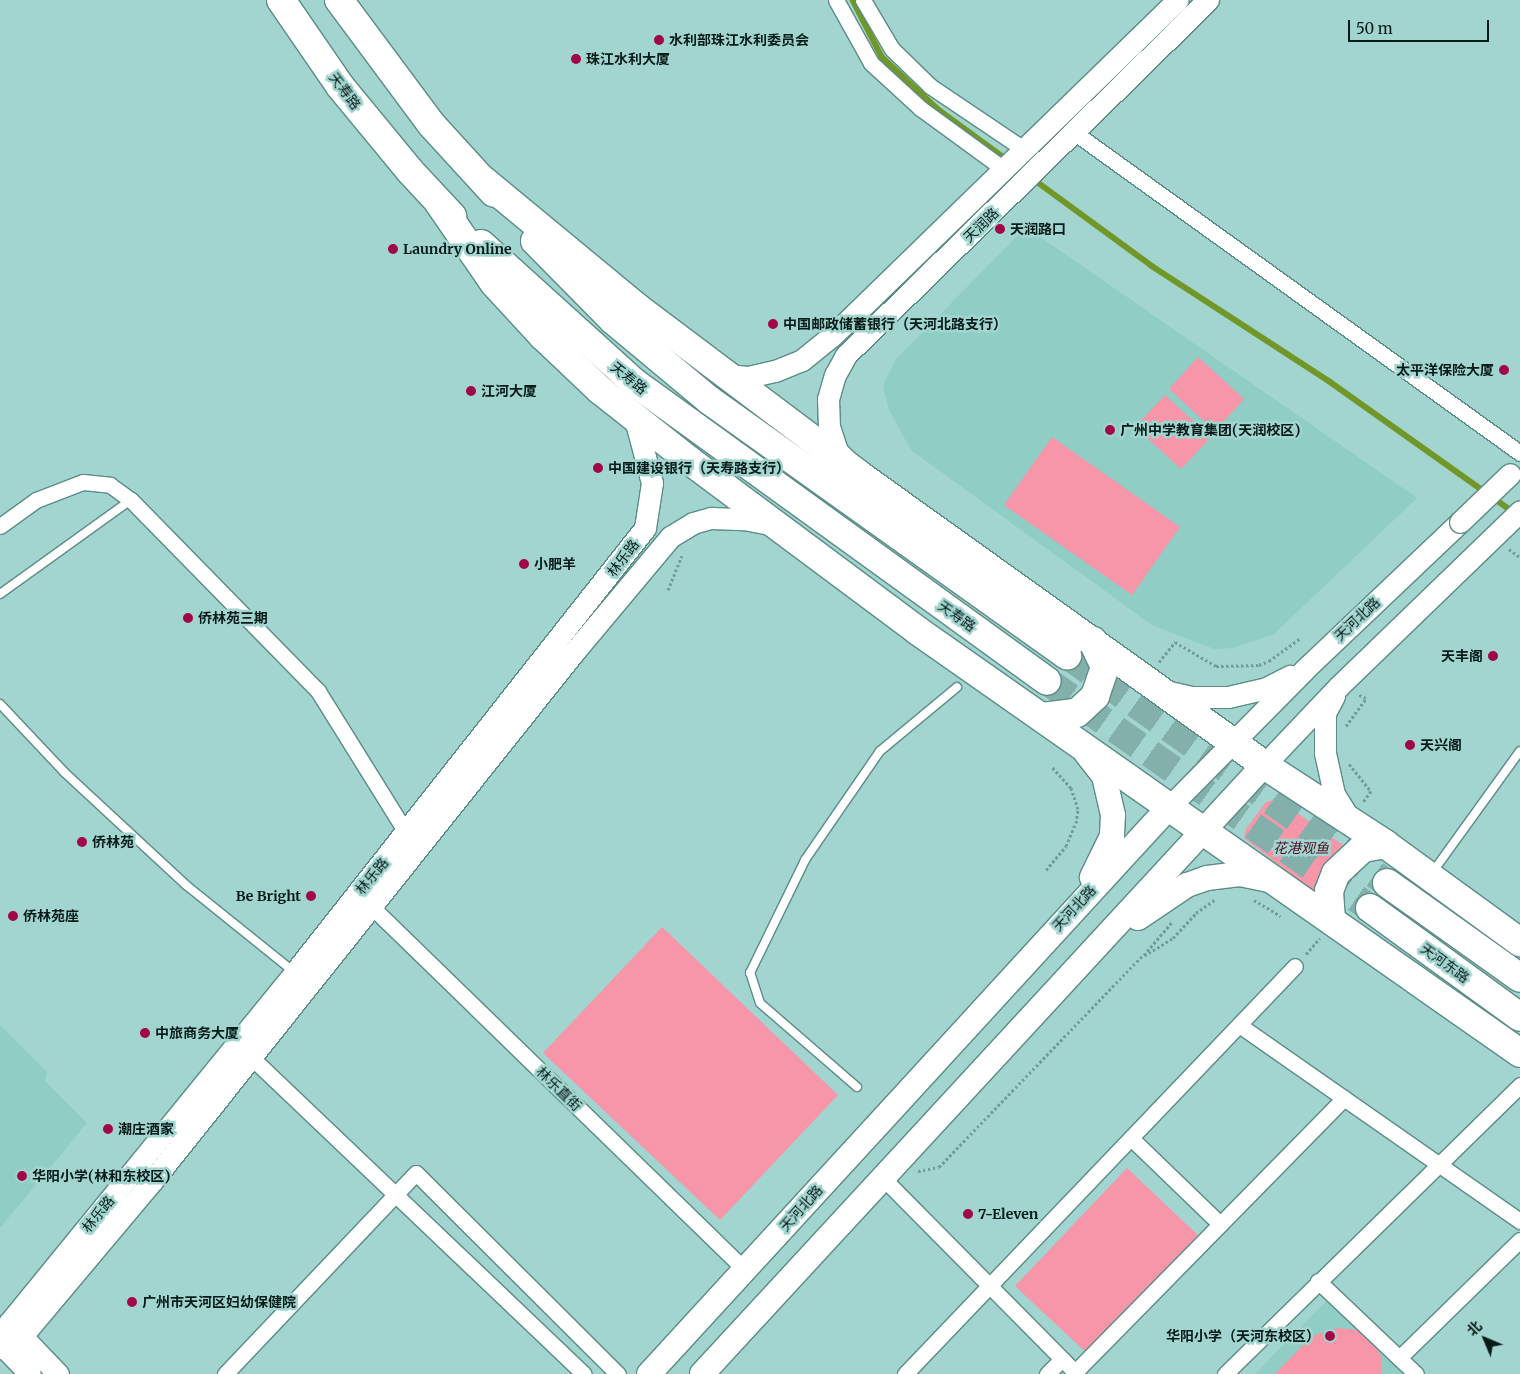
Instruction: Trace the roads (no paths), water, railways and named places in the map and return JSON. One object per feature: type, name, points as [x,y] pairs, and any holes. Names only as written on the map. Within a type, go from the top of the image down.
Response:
[{"type":"highway","name":"天寿路","points":[[281,0],[340,86],[439,203],[594,349],[635,383],[1047,681]]},
{"type":"highway","points":[[339,0],[431,124],[582,292],[657,358],[709,400],[1067,655]]},
{"type":"highway","points":[[483,180],[726,375],[858,474],[1093,641],[1231,742],[1385,844],[1520,942]]},
{"type":"highway","points":[[439,203],[499,289],[600,390],[690,461],[910,625],[1205,830],[1263,890],[1520,1053]]},
{"type":"highway","points":[[1042,717],[1077,713],[1095,696],[1105,667],[1093,641]]},
{"type":"highway","points":[[1323,929],[1329,891],[1336,873],[1363,848],[1385,844]]},
{"type":"highway","points":[[1387,883],[1520,978]]},
{"type":"highway","name":"天河东路","points":[[1370,908],[1520,1017]]},
{"type":"main road","points":[[1042,717],[1085,752],[1104,776],[1113,816],[1112,836],[1104,857],[1068,914]]},
{"type":"main road","points":[[702,1374],[1264,765]]},
{"type":"main road","name":"天河北路","points":[[650,1374],[1068,914],[1170,806]]},
{"type":"main road","points":[[1094,950],[1187,885],[1207,878],[1240,874],[1263,890]]},
{"type":"street","points":[[836,0],[871,63],[920,108],[1016,159]]},
{"type":"street","points":[[863,0],[892,49],[930,86],[1016,159]]},
{"type":"street","name":"天润路","points":[[726,375],[748,377],[775,371],[802,360],[865,306],[1178,0]]},
{"type":"street","name":"天润路","points":[[858,474],[837,450],[829,427],[828,399],[835,375],[846,355],[1030,177],[1208,0]]},
{"type":"street","points":[[1074,132],[1520,453]]},
{"type":"street","name":"林乐路","points":[[10,1325],[252,1058],[302,979],[406,833],[645,528],[652,483],[636,423],[600,390]]},
{"type":"street","name":"天河北路","points":[[1170,806],[1304,670],[1515,469]]},
{"type":"street","points":[[0,526],[36,500],[83,482],[110,485],[131,500],[318,691],[406,833],[419,850]]},
{"type":"street","points":[[1264,765],[1338,687],[1520,511]]},
{"type":"street","name":"林乐路","points":[[1,1345],[10,1325],[302,979],[372,907],[574,652],[670,537],[693,523],[722,517],[780,527]]},
{"type":"street","points":[[1160,690],[1190,697],[1228,697],[1266,688],[1304,670]]},
{"type":"street","points":[[1338,687],[1325,713],[1325,752],[1334,794],[1350,820]]},
{"type":"street","name":"林乐直街","points":[[372,907],[745,1270]]},
{"type":"street","points":[[905,1374],[1295,966]]},
{"type":"street","points":[[1239,1025],[1520,1221]]},
{"type":"street","points":[[252,1058],[584,1374]]},
{"type":"street","points":[[1225,1374],[1520,1085]]},
{"type":"street","points":[[882,1177],[1076,1373],[1344,1098]]},
{"type":"street","points":[[1131,1138],[1220,1224]]},
{"type":"street","points":[[225,1374],[416,1173],[618,1374]]},
{"type":"street","points":[[1399,1358],[1520,1240]]},
{"type":"street","points":[[1318,1281],[1416,1374]]},
{"type":"street","points":[[10,1325],[58,1374]]},
{"type":"street","points":[[1,1345],[30,1374]]},
{"type":"street","points":[[1047,1374],[1062,1359]]},
{"type":"lane","points":[[0,594],[131,500]]},
{"type":"lane","points":[[857,1086],[760,1002],[750,973],[805,860],[880,751],[957,687]]},
{"type":"lane","points":[[0,704],[64,772],[186,885],[302,979]]},
{"type":"lane","points":[[1429,876],[1520,751]]},
{"type":"waterway","points":[[853,0],[882,57],[939,110],[1152,266],[1329,381],[1512,511]]},
{"type":"tunnel","points":[[1067,655],[1387,883]]},
{"type":"tunnel","points":[[1047,681],[1370,908]]},
{"type":"place","name":"水利部珠江水利委员会","points":[[659,40]]},
{"type":"place","name":"珠江水利大厦","points":[[576,59]]},
{"type":"place","name":"天润路口","points":[[1000,229]]},
{"type":"place","name":"Laundry Online","points":[[393,249]]},
{"type":"place","name":"中国邮政储蓄银行（天河北路支行）","points":[[773,324]]},
{"type":"place","name":"太平洋保险大厦","points":[[1504,370]]},
{"type":"place","name":"江河大厦","points":[[471,391]]},
{"type":"place","name":"广州中学教育集团(天润校区)","points":[[1110,430]]},
{"type":"place","name":"中国建设银行（天寿路支行）","points":[[598,468]]},
{"type":"place","name":"小肥羊","points":[[524,564]]},
{"type":"place","name":"侨林苑三期","points":[[188,618]]},
{"type":"place","name":"天丰阁","points":[[1493,656]]},
{"type":"place","name":"天兴阁","points":[[1410,745]]},
{"type":"place","name":"侨林苑","points":[[82,842]]},
{"type":"place","name":"Be Bright","points":[[311,896]]},
{"type":"place","name":"侨林苑座","points":[[13,916]]},
{"type":"place","name":"中旅商务大厦","points":[[145,1033]]},
{"type":"place","name":"潮庄酒家","points":[[108,1129]]},
{"type":"place","name":"华阳小学(林和东校区)","points":[[22,1176]]},
{"type":"place","name":"7-Eleven","points":[[968,1214]]},
{"type":"place","name":"广州市天河区妇幼保健院","points":[[132,1302]]},
{"type":"place","name":"华阳小学（天河东校区）","points":[[1330,1336]]},
{"type":"park label","name":"花港观鱼","points":[[1301,848]]}]
